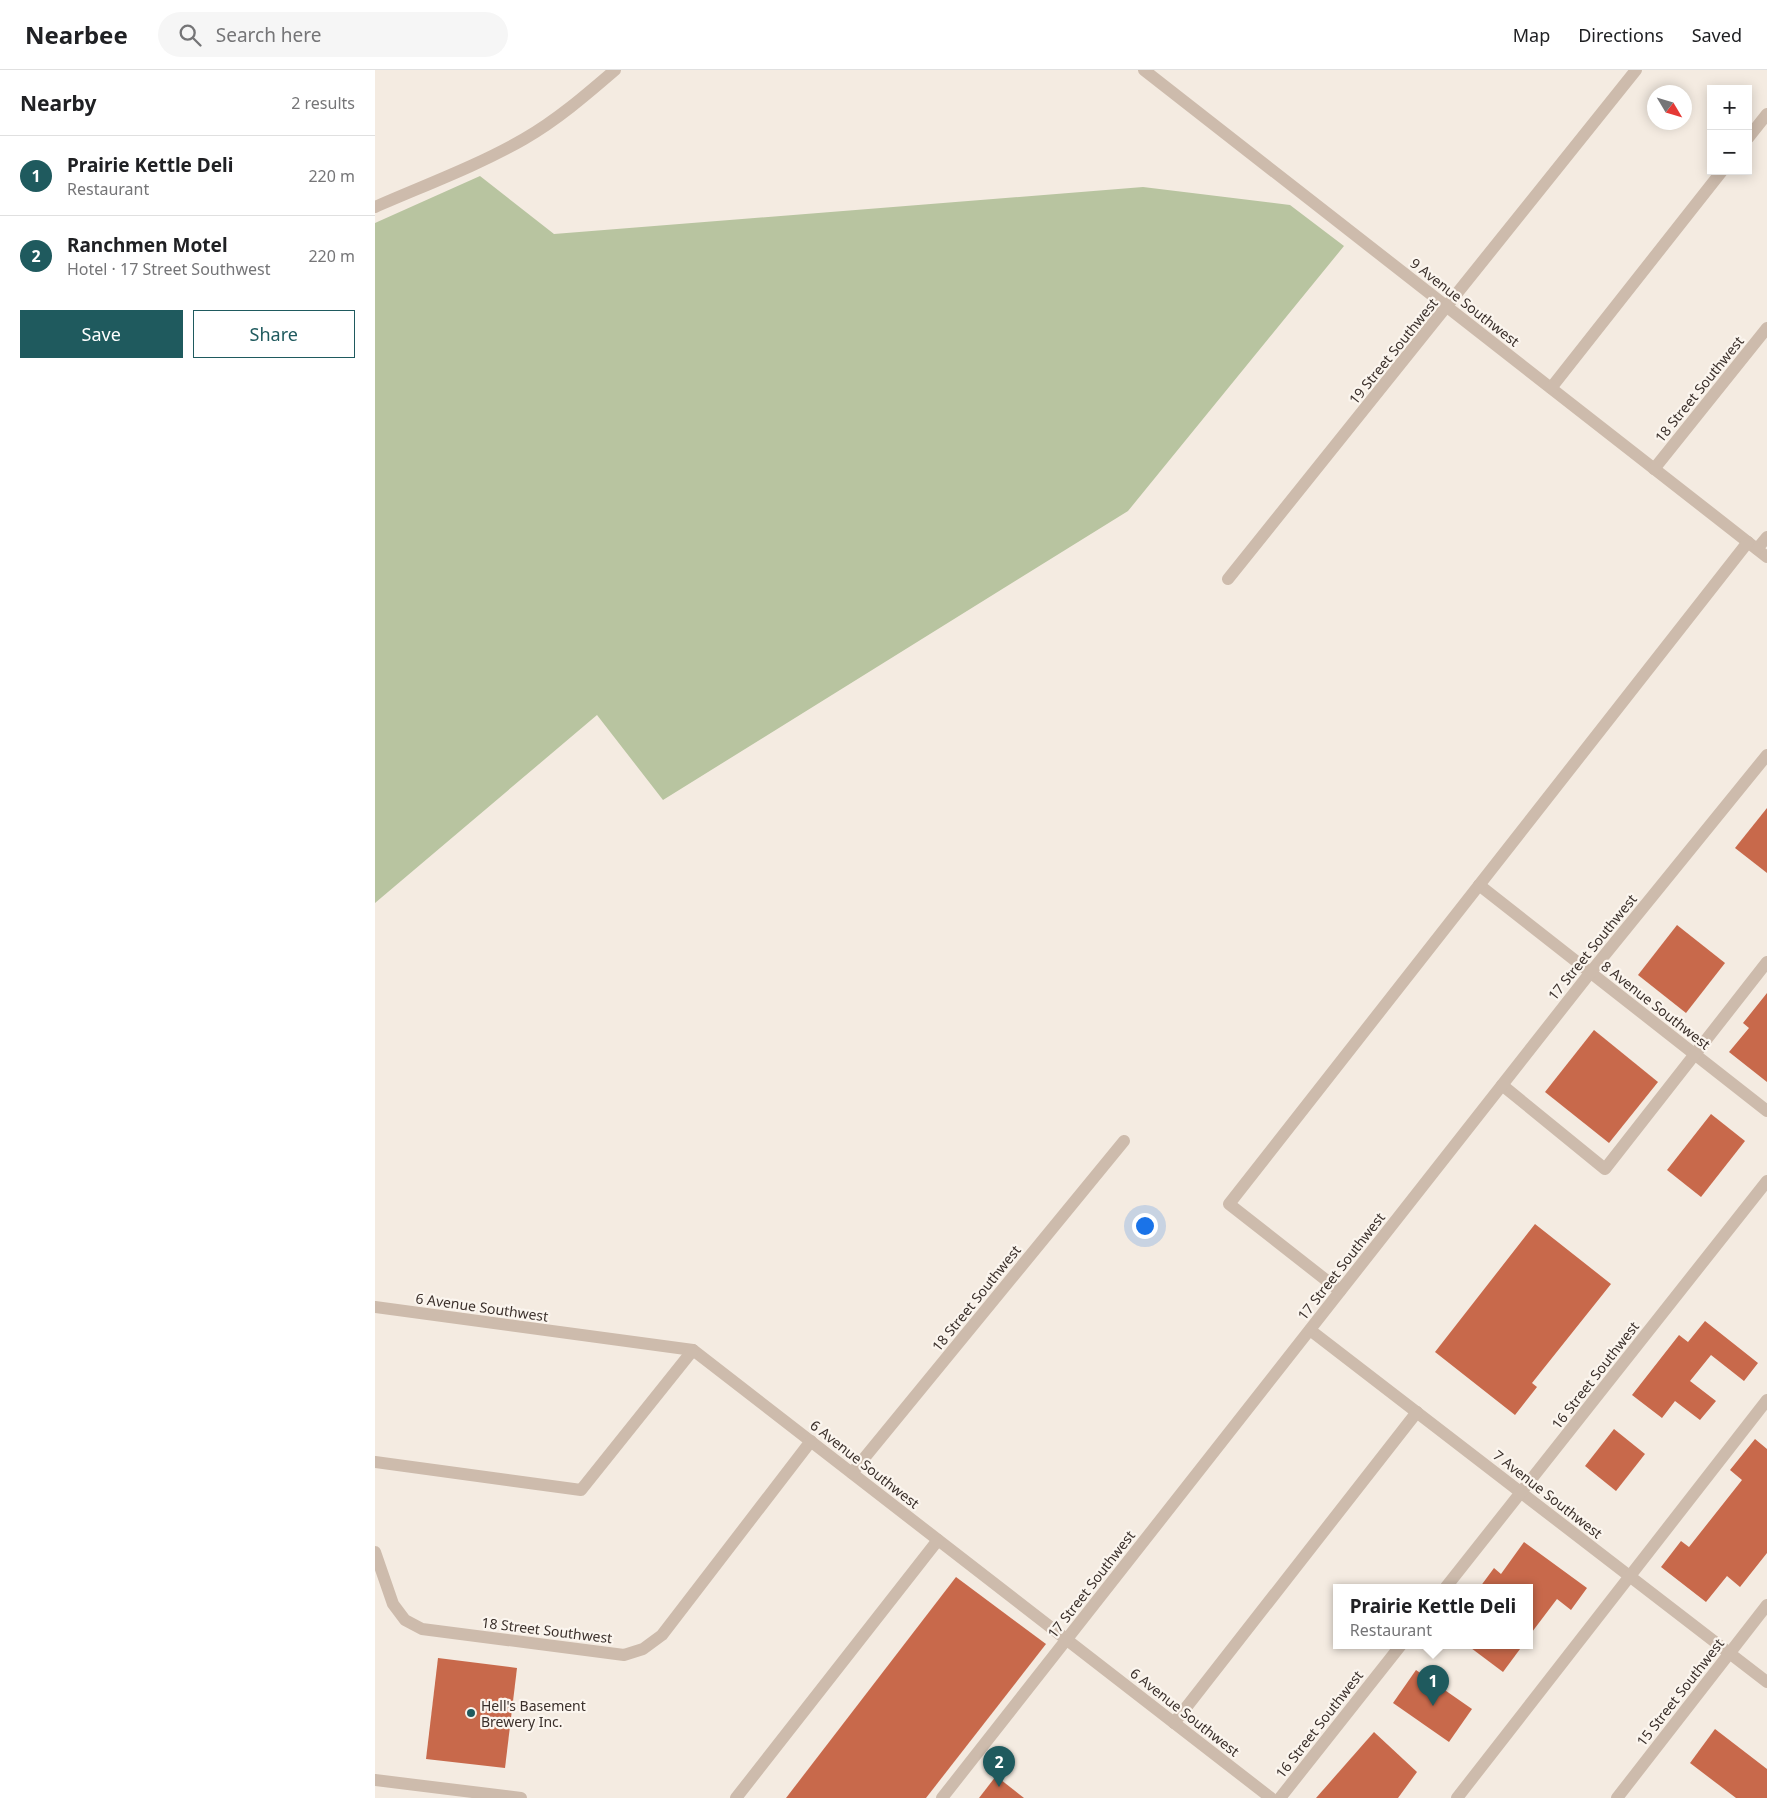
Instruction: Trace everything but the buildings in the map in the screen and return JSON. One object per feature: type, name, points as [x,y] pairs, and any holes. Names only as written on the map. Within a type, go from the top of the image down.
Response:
[{"type":"street","points":[[375,207],[490,156],[525,138],[566,110],[615,70]]},
{"type":"street","name":"9 Avenue Southwest","points":[[1144,70],[1758,550]]},
{"type":"street","name":"19 Street Southwest","points":[[1228,579],[1636,70]]},
{"type":"street","points":[[1752,133],[1767,114]]},
{"type":"street","points":[[1551,388],[1719,175]]},
{"type":"street","name":"18 Street Southwest","points":[[1654,469],[1767,328]]},
{"type":"street","points":[[1341,1291],[1229,1204],[1479,885],[1767,537]]},
{"type":"street","name":"17 Street Southwest","points":[[942,1798],[1590,973],[1767,755]]},
{"type":"street","name":"8 Avenue Southwest","points":[[1479,885],[1767,1112]]},
{"type":"street","points":[[1502,1085],[1605,1169],[1767,962]]},
{"type":"street","name":"18 Street Southwest","points":[[852,1474],[1124,1141]]},
{"type":"street","name":"16 Street Southwest","points":[[1448,1584],[1767,1181]]},
{"type":"street","name":"6 Avenue Southwest","points":[[375,1307],[693,1350],[1271,1798]]},
{"type":"street","name":"7 Avenue Southwest","points":[[1310,1330],[1767,1682]]},
{"type":"street","points":[[375,1462],[581,1490],[693,1350]]},
{"type":"street","points":[[1457,1798],[1767,1400]]},
{"type":"street","points":[[1174,1723],[1417,1412]]},
{"type":"street","name":"18 Street Southwest","points":[[375,1552],[393,1604],[405,1620],[422,1629],[624,1655],[643,1649],[662,1635],[811,1441]]},
{"type":"street","points":[[737,1798],[938,1540]]},
{"type":"street","name":"15 Street Southwest","points":[[1617,1798],[1767,1605]]},
{"type":"street","name":"16 Street Southwest","points":[[1280,1798],[1398,1649]]},
{"type":"street","points":[[375,1780],[521,1798]]},
{"type":"green space","points":[[480,176],[554,234],[1143,187],[1290,205],[1344,246],[1128,511],[663,800],[597,715],[375,903],[375,223]]},
{"type":"place","name":"Prairie Kettle Deli","points":[[1433,1706]]},
{"type":"place","name":"Hell's Basement Brewery Inc.","points":[[471,1713]]},
{"type":"place","name":"Ranchmen Motel","points":[[999,1787]]}]
